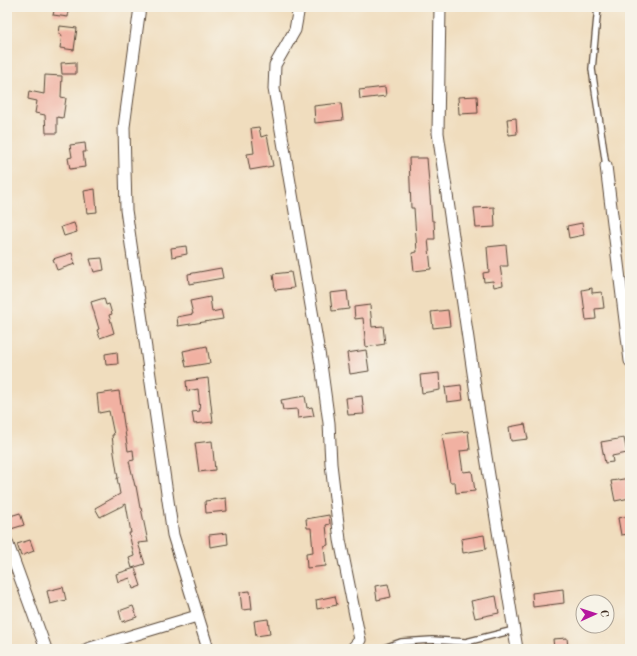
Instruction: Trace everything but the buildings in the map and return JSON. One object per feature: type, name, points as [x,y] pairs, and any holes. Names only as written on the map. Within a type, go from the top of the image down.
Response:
[{"type":"street","points":[[140,7],[124,127],[126,210],[173,535],[208,649]]},
{"type":"street","points":[[299,7],[295,30],[275,65],[274,89],[321,364],[329,423],[331,464],[340,540],[360,640],[352,649]]},
{"type":"street","points":[[440,7],[438,133],[478,406],[517,649]]},
{"type":"street","points":[[606,166],[630,361]]},
{"type":"street","points":[[7,542],[46,649]]},
{"type":"street","points":[[87,649],[197,616]]},
{"type":"lane","points":[[598,7],[592,69],[606,166]]},
{"type":"lane","points":[[381,649],[402,642],[432,640],[466,642],[514,630]]}]
